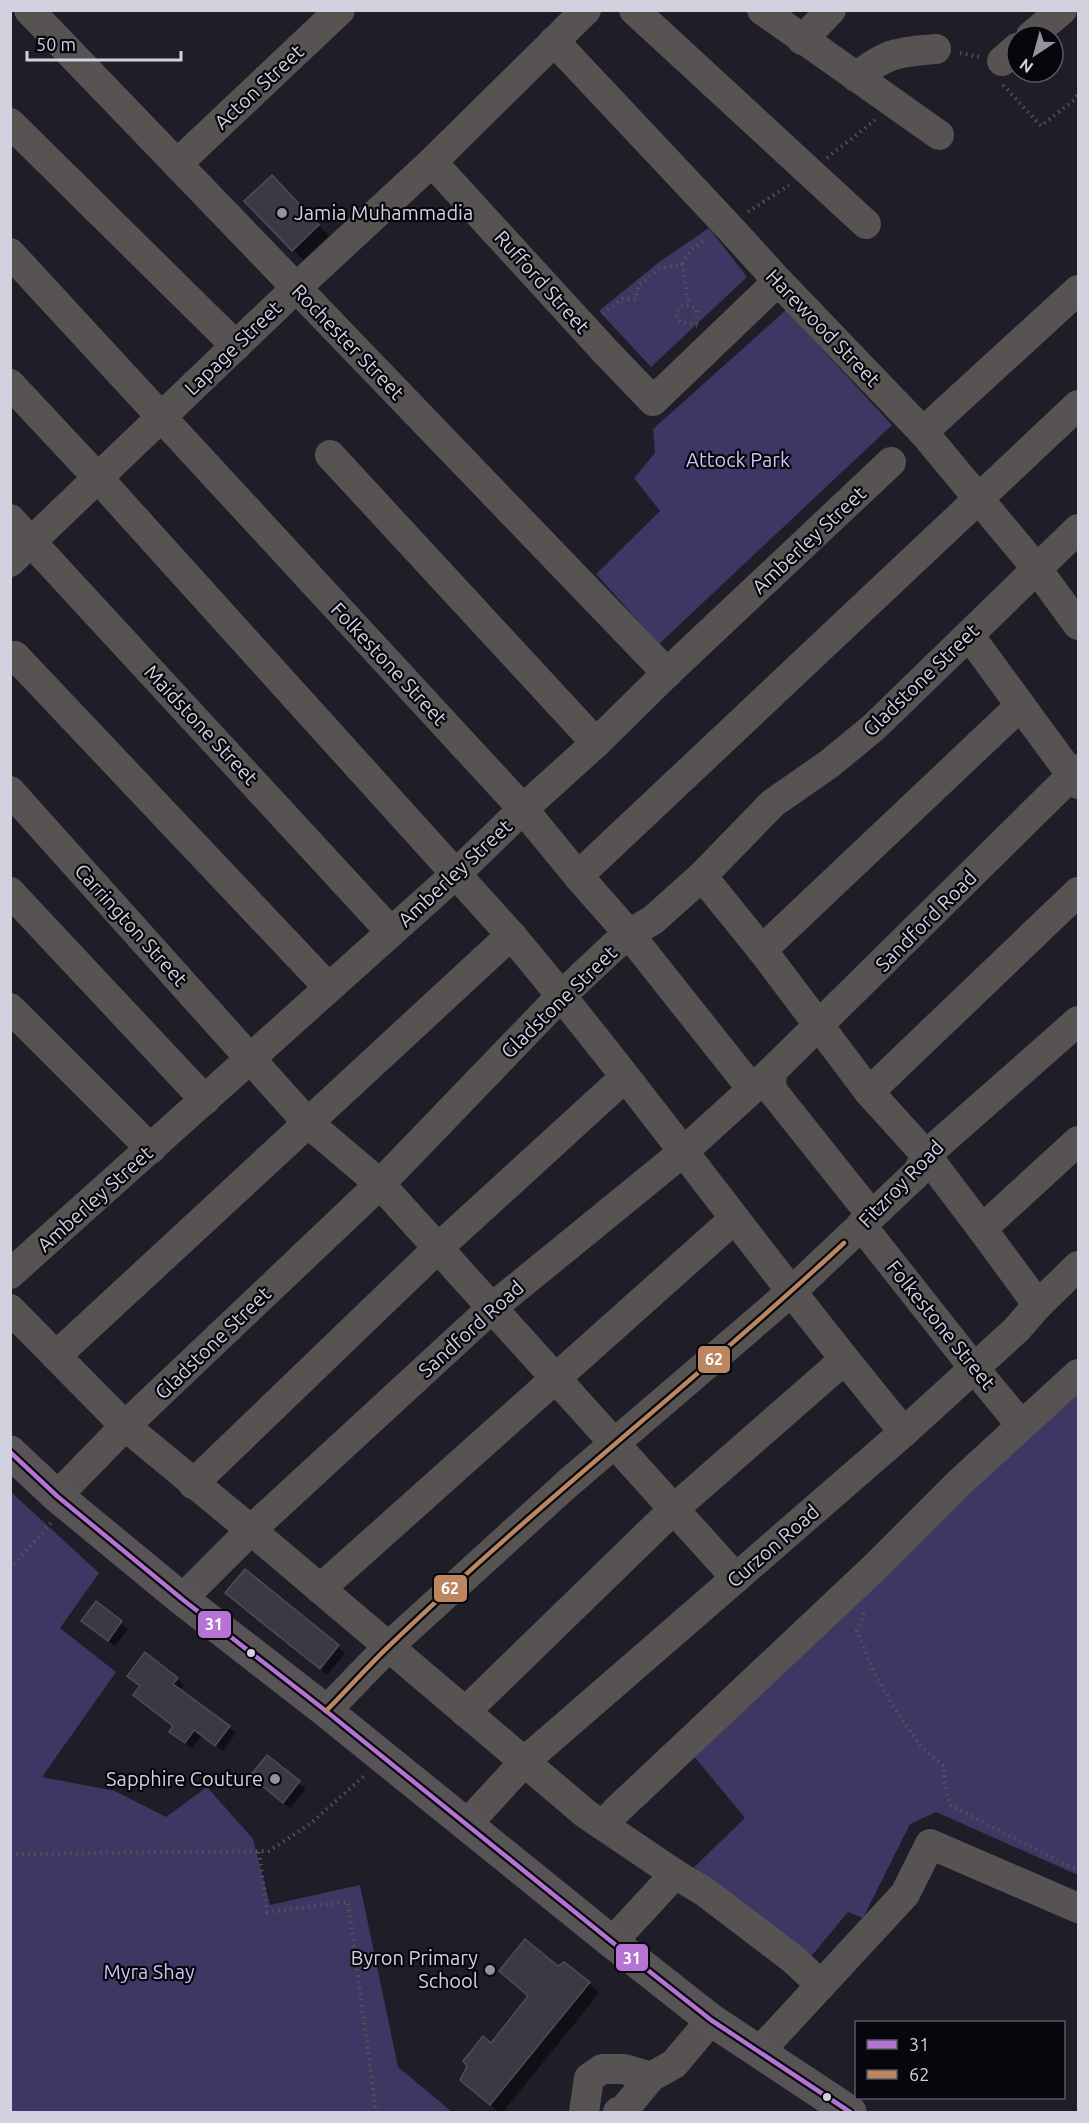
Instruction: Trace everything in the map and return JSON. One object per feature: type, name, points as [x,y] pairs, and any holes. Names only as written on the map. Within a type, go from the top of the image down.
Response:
[{"type":"main road","points":[[10,1452],[62,1500],[182,1599],[612,1942],[711,2019],[850,2112]]},
{"type":"street","name":"Acton Street","points":[[177,164],[340,10]]},
{"type":"street","name":"Lapage Street","points":[[10,562],[296,288],[432,162],[586,10]]},
{"type":"street","points":[[634,10],[866,224]]},
{"type":"street","points":[[762,10],[939,135]]},
{"type":"street","points":[[802,39],[831,10]]},
{"type":"street","points":[[1046,24],[1062,11]]},
{"type":"street","name":"Rochester Street","points":[[44,15],[177,164],[667,673]]},
{"type":"street","name":"Harewood Street","points":[[554,41],[778,281],[923,432],[1037,569],[1078,626]]},
{"type":"street","points":[[867,84],[876,62],[896,53],[936,49]]},
{"type":"street","points":[[10,123],[236,346]]},
{"type":"street","name":"Rufford Street","points":[[432,162],[604,351],[653,401],[778,281]]},
{"type":"street","name":"Folkestone Street","points":[[10,253],[523,808],[578,876],[765,1083],[865,1207],[862,1226],[1021,1425]]},
{"type":"street","points":[[923,432],[1078,290]]},
{"type":"street","points":[[10,384],[98,478],[511,935],[562,996],[844,1360],[904,1432]]},
{"type":"street","points":[[578,876],[1078,405]]},
{"type":"street","points":[[330,455],[596,743]]},
{"type":"street","name":"Amberley Street","points":[[10,1274],[457,873],[523,808],[596,743],[891,462]]},
{"type":"street","name":"Maidstone Street","points":[[10,519],[391,932]]},
{"type":"street","name":"Gladstone Street","points":[[62,1500],[125,1426],[380,1184],[562,996],[702,876],[773,803],[830,764],[874,727],[1078,529]]},
{"type":"street","points":[[969,635],[1020,706],[1076,776]]},
{"type":"street","points":[[15,656],[328,987]]},
{"type":"street","points":[[762,950],[1020,706]]},
{"type":"street","name":"Sandford Road","points":[[182,1599],[251,1530],[493,1307],[765,1083],[820,1026],[1076,776]]},
{"type":"street","name":"Carrington Street","points":[[12,797],[307,1122],[380,1184],[736,1578]]},
{"type":"street","points":[[702,876],[762,950],[869,1092],[926,1155],[1038,1305]]},
{"type":"street","points":[[10,892],[205,1100]]},
{"type":"street","points":[[869,1092],[1078,892]]},
{"type":"street","points":[[56,1356],[511,935]]},
{"type":"street","points":[[10,1008],[151,1149]]},
{"type":"street","name":"Fitzroy Road","points":[[326,1712],[388,1647],[567,1484],[791,1292],[918,1172],[926,1155],[1078,1021]]},
{"type":"street","points":[[193,1484],[437,1249],[624,1078]]},
{"type":"street","points":[[982,1229],[1078,1141]]},
{"type":"street","points":[[320,1589],[734,1219]]},
{"type":"street","name":"Curzon Road","points":[[466,1824],[525,1761],[904,1432],[1016,1330],[1078,1266]]},
{"type":"street","points":[[10,1309],[125,1426],[586,1814],[705,1892],[752,1926],[821,1985]]},
{"type":"street","points":[[465,1712],[675,1508],[844,1360]]},
{"type":"street","points":[[604,1825],[616,1811],[874,1568],[959,1483],[1078,1374]]},
{"type":"street","points":[[759,2052],[905,1894],[930,1844],[1078,1908]]},
{"type":"street","points":[[612,1942],[675,1874]]},
{"type":"street","points":[[618,2112],[622,2112],[651,2077],[674,2064],[711,2019]]},
{"type":"street","points":[[585,2112],[589,2078],[602,2069],[624,2069],[651,2077]]},
{"type":"path","points":[[936,49],[1005,54]]},
{"type":"path","points":[[1005,58],[990,71],[1041,126],[1074,100],[1078,94]]},
{"type":"path","points":[[689,305],[681,306],[676,314],[681,322],[696,325],[697,310],[689,305],[682,264],[691,250],[728,225]]},
{"type":"path","points":[[602,315],[622,299],[636,299],[638,286],[658,269],[682,264]]},
{"type":"path","points":[[10,1569],[62,1500]]},
{"type":"path","points":[[866,1609],[857,1631],[874,1672],[898,1714],[921,1747],[944,1766],[944,1780],[950,1805],[1078,1869]]},
{"type":"path","points":[[10,1854],[269,1851],[310,1824],[372,1769],[382,1757]]},
{"type":"path","points":[[259,1852],[267,1912],[348,1902],[376,2112]]},
{"type":"green space","points":[[709,228],[747,277],[651,367],[599,311],[659,262]]},
{"type":"green space","name":"Attock Park","points":[[786,310],[892,425],[659,644],[596,574],[660,511],[634,478],[655,453],[653,429]]},
{"type":"green space","points":[[1078,1386],[1078,1875],[936,1812],[910,1824],[863,1918],[848,1912],[809,1959],[688,1873],[745,1818],[688,1749]]},
{"type":"green space","name":"Myra Shay","points":[[11,1492],[99,1573],[60,1628],[116,1672],[42,1777],[115,1791],[166,1817],[207,1787],[253,1839],[270,1905],[360,1885],[398,2067],[452,2112],[11,2112]]},
{"type":"building","name":"Jamia Muhammadia","points":[[272,175],[319,225],[292,251],[244,201]]},
{"type":"building","points":[[245,1569],[339,1645],[320,1669],[225,1593]]},
{"type":"building","points":[[96,1601],[122,1621],[108,1641],[81,1621]]},
{"type":"building","points":[[145,1652],[178,1678],[173,1684],[230,1726],[215,1746],[194,1730],[185,1743],[169,1732],[173,1726],[133,1695],[140,1686],[127,1676]]},
{"type":"building","name":"Sapphire Couture","points":[[267,1755],[300,1781],[283,1803],[250,1776]]},
{"type":"building","points":[[525,1939],[558,1966],[564,1962],[590,1982],[490,2105],[460,2080],[467,2066],[463,2061],[483,2036],[491,2043],[528,1996],[499,1971]]},
{"type":"transit line","name":"62","points":[[326,1711],[444,1594],[844,1243]]},
{"type":"transit line","name":"31","points":[[10,1452],[57,1496],[182,1599],[326,1711],[711,2020],[850,2112]]},
{"type":"place","name":"Jamia Muhammadia","points":[[282,213]]},
{"type":"place","name":"Sapphire Couture","points":[[275,1779]]},
{"type":"place","name":"Byron Primary School","points":[[490,1970]]}]
